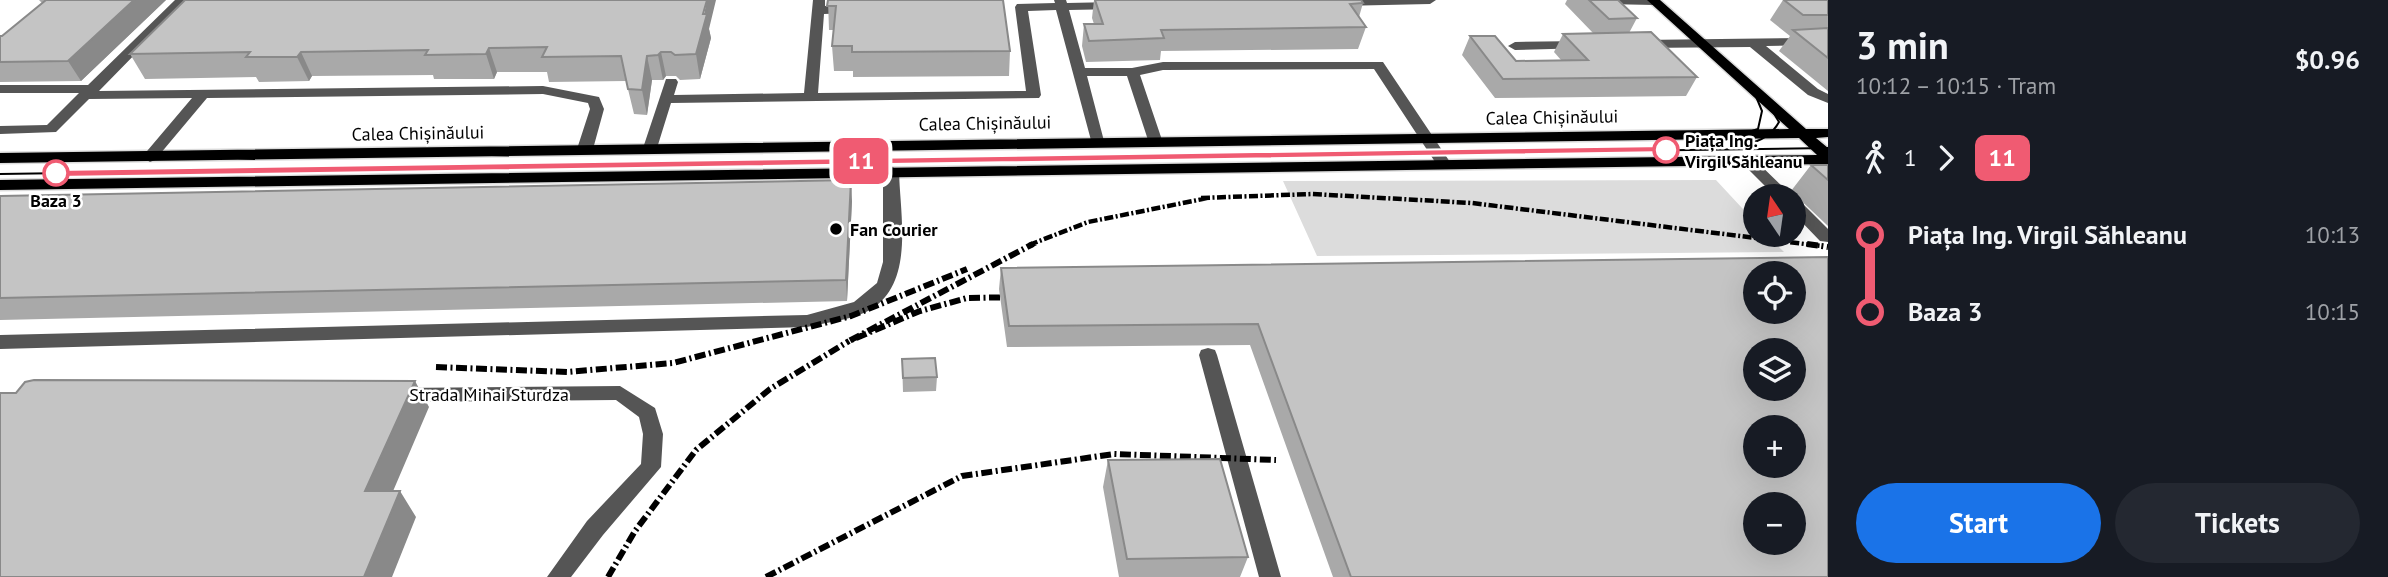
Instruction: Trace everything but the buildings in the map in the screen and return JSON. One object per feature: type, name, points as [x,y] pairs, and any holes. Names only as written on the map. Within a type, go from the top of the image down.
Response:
[{"type":"main road","points":[[1653,0],[1828,158]]},
{"type":"main road","name":"Calea Chișinăului","points":[[0,158],[1828,133]]},
{"type":"main road","points":[[0,185],[1828,158]]},
{"type":"lane","points":[[0,130],[51,129],[182,0]]},
{"type":"lane","points":[[1326,3],[1430,0]]},
{"type":"lane","points":[[1605,0],[1653,0]]},
{"type":"lane","points":[[665,99],[1034,95],[1014,7],[1061,3],[1128,6]]},
{"type":"lane","points":[[1061,3],[1097,141]]},
{"type":"lane","points":[[811,98],[819,5],[859,9]]},
{"type":"lane","points":[[1621,44],[1816,42]]},
{"type":"lane","points":[[1754,43],[1813,92],[1828,99]]},
{"type":"lane","points":[[1515,46],[1594,45]]},
{"type":"lane","points":[[1079,72],[1132,72],[1163,66],[1378,65],[1444,165]]},
{"type":"lane","points":[[1132,72],[1155,141]]},
{"type":"lane","points":[[650,148],[671,82]]},
{"type":"lane","points":[[0,89],[88,94],[530,90],[575,94],[594,100],[597,109],[584,149]]},
{"type":"lane","points":[[0,101],[88,94]]},
{"type":"lane","points":[[150,157],[203,94]]},
{"type":"lane","points":[[1747,160],[1772,184]]},
{"type":"lane","points":[[0,342],[807,321],[860,307],[885,286],[892,262],[891,171]]},
{"type":"lane","points":[[1806,217],[1826,237]]},
{"type":"lane","points":[[1208,355],[1270,577]]},
{"type":"lane","name":"Strada Mihai Sturdza","points":[[377,395],[620,393],[648,413],[653,434],[650,467],[595,528],[558,577]]},
{"type":"shaded area","points":[[1716,180],[1743,209],[1743,247],[1779,247],[1784,252],[1317,256],[1283,181]]},
{"type":"tram line","points":[[1657,0],[1762,93],[1779,122],[1766,137],[1747,144]]},
{"type":"tram line","points":[[1712,144],[1758,129],[1762,111],[1755,94]]},
{"type":"tram line","points":[[0,174],[1828,148]]},
{"type":"tram line","name":"11","points":[[56,173],[1666,150]]},
{"type":"railway","points":[[1201,198],[1312,194],[1472,203],[1821,246]]},
{"type":"railway","points":[[1029,245],[1088,222],[1208,198]]},
{"type":"railway","points":[[1030,246],[1036,243]]},
{"type":"railway","points":[[849,341],[1033,244]]},
{"type":"railway","points":[[1807,244],[1821,246]]},
{"type":"railway","points":[[1821,246],[1828,247]]},
{"type":"railway","points":[[436,367],[567,372],[673,363],[851,316],[967,269]]},
{"type":"railway","points":[[849,341],[920,311],[967,298],[1020,297]]},
{"type":"railway","points":[[608,577],[635,531],[696,450],[770,389],[849,341]]},
{"type":"railway","points":[[766,577],[962,476],[1114,454],[1276,460]]},
{"type":"place","name":"Piața Ing. Virgil Săhleanu","points":[[1666,150]]},
{"type":"place","name":"Baza 3","points":[[56,173]]},
{"type":"place","name":"Fan Courier","points":[[836,229]]}]
